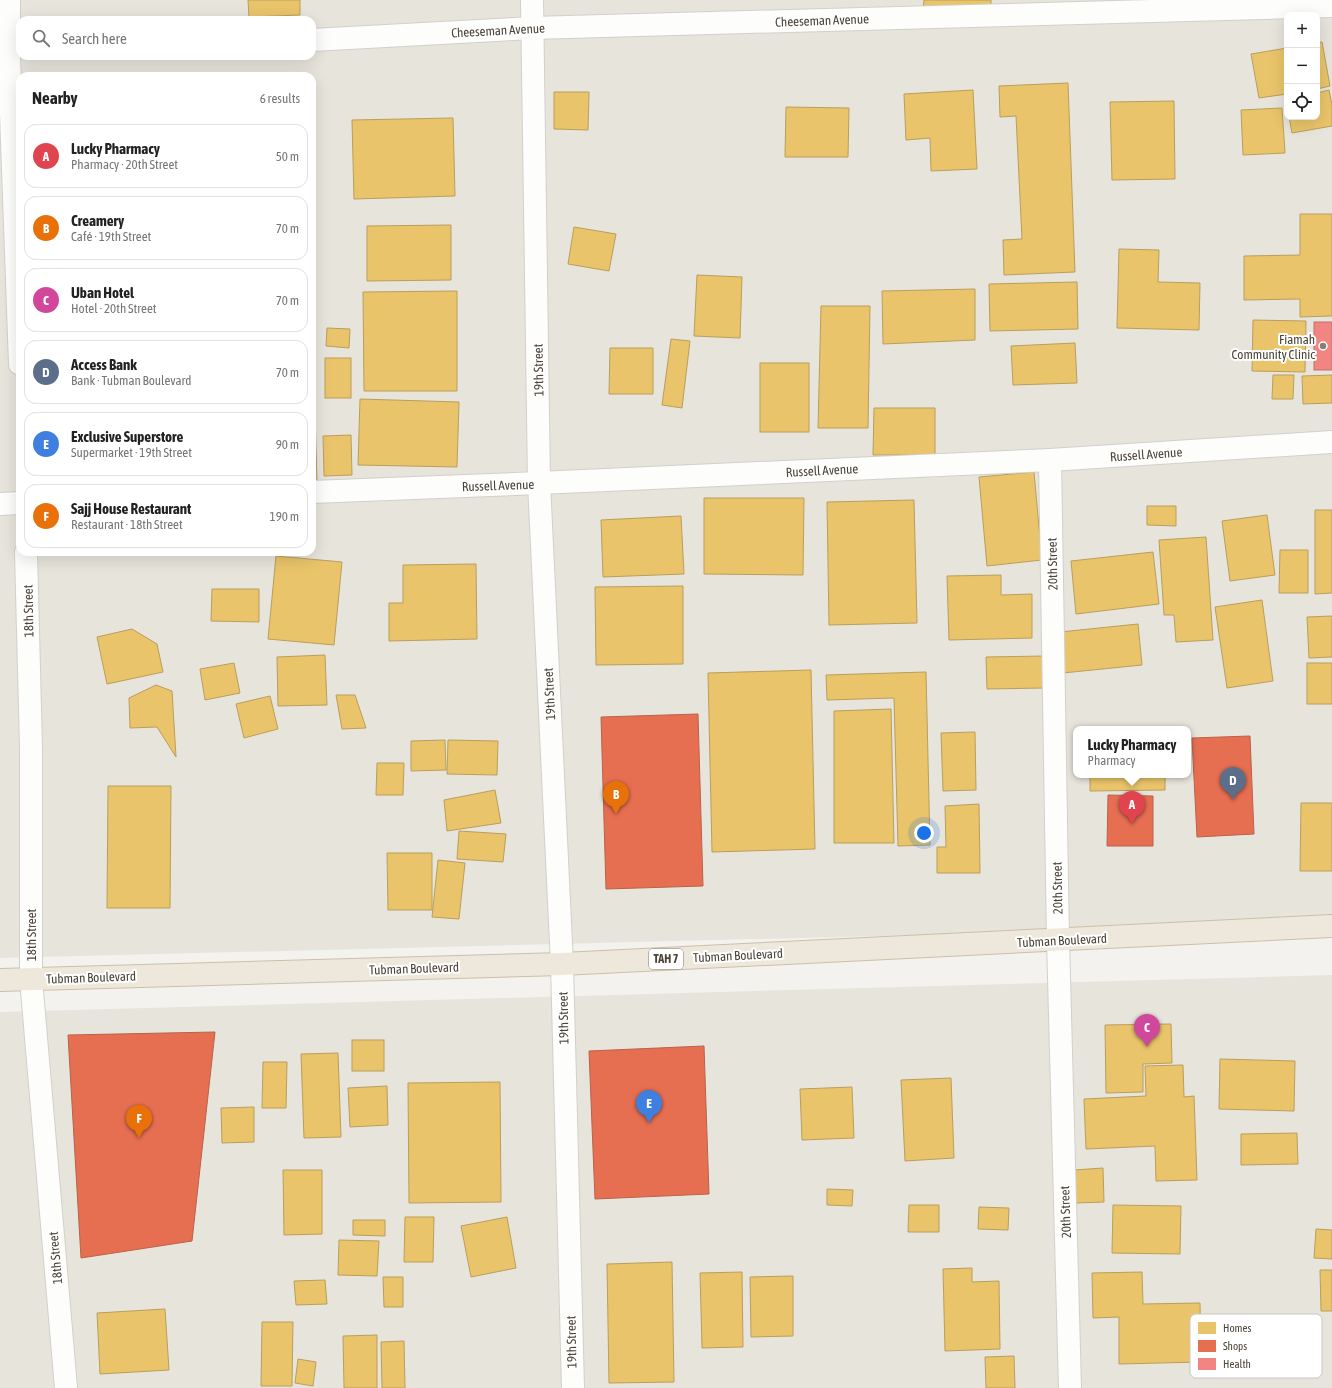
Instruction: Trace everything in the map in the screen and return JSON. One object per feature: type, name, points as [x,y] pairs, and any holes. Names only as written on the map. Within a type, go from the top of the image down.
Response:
[{"type":"highway","name":"Tubman Boulevard","points":[[0,980],[562,964],[1332,926]]},
{"type":"street","points":[[9,0],[16,241]]},
{"type":"street","name":"19th Street","points":[[532,0],[539,483],[562,964],[572,1388]]},
{"type":"street","name":"Cheeseman Avenue","points":[[316,40],[532,28],[1332,6]]},
{"type":"street","name":"Russell Avenue","points":[[316,492],[1050,460],[1332,442]]},
{"type":"street","name":"20th Street","points":[[1050,460],[1058,940],[1070,1388]]},
{"type":"street","points":[[0,504],[16,503]]},
{"type":"street","name":"18th Street","points":[[26,556],[32,748],[31,979],[66,1388]]},
{"type":"shaded area","points":[[0,0],[1332,0],[1332,918],[1036,932],[0,958]]},
{"type":"shaded area","points":[[1332,975],[1332,1388],[0,1388],[0,1012]]},
{"type":"building: Homes","points":[[248,0],[300,0],[300,15],[249,16]]},
{"type":"building: Homes","points":[[924,0],[991,0],[991,14],[923,12]]},
{"type":"building: Homes","points":[[1320,42],[1322,42],[1330,86],[1320,88],[1320,48]]},
{"type":"building: Homes","points":[[1284,48],[1284,94],[1259,98],[1251,54]]},
{"type":"building: Homes","points":[[1068,83],[1075,272],[1004,275],[1003,240],[1022,239],[1016,116],[1000,117],[999,86]]},
{"type":"building: Homes","points":[[973,90],[977,169],[931,171],[930,138],[906,140],[904,94]]},
{"type":"building: Homes","points":[[1329,90],[1332,105],[1332,126],[1292,133],[1290,120],[1320,120],[1320,92]]},
{"type":"building: Homes","points":[[554,92],[589,92],[588,130],[554,129]]},
{"type":"building: Homes","points":[[1174,101],[1175,179],[1112,180],[1110,102]]},
{"type":"building: Homes","points":[[786,107],[849,108],[848,157],[785,157]]},
{"type":"building: Homes","points":[[1282,108],[1285,153],[1243,155],[1241,110]]},
{"type":"building: Homes","points":[[453,118],[455,196],[354,199],[352,120]]},
{"type":"building: Homes","points":[[1300,214],[1332,214],[1332,316],[1300,317],[1300,299],[1244,300],[1244,256],[1300,255]]},
{"type":"building: Homes","points":[[451,225],[451,280],[367,281],[367,226]]},
{"type":"building: Homes","points":[[574,227],[616,234],[609,271],[568,264]]},
{"type":"building: Homes","points":[[1119,249],[1159,250],[1158,282],[1200,283],[1199,330],[1117,328]]},
{"type":"building: Homes","points":[[697,275],[742,277],[740,338],[694,336]]},
{"type":"building: Homes","points":[[1077,282],[1078,329],[990,331],[989,284]]},
{"type":"building: Homes","points":[[975,289],[975,340],[883,344],[882,291]]},
{"type":"building: Homes","points":[[457,291],[457,391],[364,391],[363,292]]},
{"type":"building: Homes","points":[[821,306],[870,306],[868,428],[818,428]]},
{"type":"building: Homes","points":[[1253,320],[1306,321],[1305,372],[1252,371]]},
{"type":"building: Homes","points":[[327,328],[350,329],[349,348],[326,346]]},
{"type":"building: Homes","points":[[671,339],[690,341],[682,408],[662,405]]},
{"type":"building: Homes","points":[[1075,343],[1077,383],[1013,385],[1011,346]]},
{"type":"building: Homes","points":[[610,348],[653,348],[653,394],[609,394]]},
{"type":"building: Homes","points":[[325,358],[351,358],[351,398],[325,398]]},
{"type":"building: Homes","points":[[760,363],[809,363],[809,432],[760,432]]},
{"type":"building: Homes","points":[[1273,375],[1294,375],[1293,399],[1272,399]]},
{"type":"building: Homes","points":[[1332,375],[1332,403],[1303,404],[1302,376]]},
{"type":"building: Homes","points":[[360,399],[459,402],[457,467],[358,465]]},
{"type":"building: Homes","points":[[874,408],[935,408],[935,455],[873,455]]},
{"type":"building: Homes","points":[[351,435],[352,475],[324,476],[323,436]]},
{"type":"building: Homes","points":[[316,448],[317,480],[316,480]]},
{"type":"building: Homes","points":[[1034,472],[1042,560],[987,566],[979,477]]},
{"type":"building: Homes","points":[[704,498],[804,498],[803,575],[704,574]]},
{"type":"building: Homes","points":[[914,500],[917,623],[829,625],[827,502]]},
{"type":"building: Homes","points":[[1147,506],[1176,506],[1176,526],[1147,525]]},
{"type":"building: Homes","points":[[1315,510],[1332,510],[1332,593],[1315,594]]},
{"type":"building: Homes","points":[[1267,515],[1275,575],[1230,581],[1222,521]]},
{"type":"building: Homes","points":[[681,516],[684,574],[603,577],[601,520]]},
{"type":"building: Homes","points":[[1206,537],[1213,640],[1176,642],[1174,615],[1164,615],[1159,540]]},
{"type":"building: Homes","points":[[1280,550],[1308,550],[1308,593],[1279,593]]},
{"type":"building: Homes","points":[[1153,552],[1159,604],[1076,614],[1071,561]]},
{"type":"building: Homes","points":[[276,556],[342,562],[334,645],[268,639]]},
{"type":"building: Homes","points":[[476,564],[477,639],[389,641],[389,603],[403,603],[403,565]]},
{"type":"building: Homes","points":[[1001,575],[1001,595],[1032,594],[1032,638],[949,640],[947,576]]},
{"type":"building: Homes","points":[[683,586],[683,664],[596,665],[595,587]]},
{"type":"building: Homes","points":[[212,589],[259,589],[259,622],[211,621]]},
{"type":"building: Homes","points":[[1262,600],[1273,681],[1227,688],[1215,607]]},
{"type":"building: Homes","points":[[1332,616],[1332,657],[1309,658],[1307,617]]},
{"type":"building: Homes","points":[[1138,624],[1142,665],[1063,673],[1060,632]]},
{"type":"building: Homes","points":[[132,629],[157,644],[163,672],[107,684],[97,637]]},
{"type":"building: Homes","points":[[325,655],[327,705],[278,706],[277,657]]},
{"type":"building: Homes","points":[[1044,656],[1044,688],[987,689],[986,657]]},
{"type":"building: Homes","points":[[234,663],[240,693],[205,700],[200,669]]},
{"type":"building: Homes","points":[[1307,663],[1332,663],[1332,704],[1307,704]]},
{"type":"building: Homes","points":[[811,670],[815,849],[712,852],[708,673]]},
{"type":"building: Homes","points":[[926,672],[930,845],[898,846],[894,698],[827,700],[826,675]]},
{"type":"building: Homes","points":[[156,685],[172,691],[176,757],[157,727],[130,728],[129,698]]},
{"type":"building: Homes","points":[[336,695],[355,695],[366,728],[342,729]]},
{"type":"building: Homes","points":[[270,696],[278,729],[244,738],[236,704]]},
{"type":"building: Homes","points":[[891,709],[894,843],[834,843],[834,711]]},
{"type":"building: Homes","points":[[975,732],[976,790],[943,791],[941,733]]},
{"type":"building: Homes","points":[[445,740],[446,770],[411,771],[411,741]]},
{"type":"building: Homes","points":[[448,740],[498,741],[497,775],[447,774]]},
{"type":"building: Homes","points":[[377,763],[404,763],[403,795],[376,795]]},
{"type":"building: Homes","points":[[1090,778],[1165,778],[1165,790],[1090,791]]},
{"type":"building: Homes","points":[[108,786],[171,786],[170,908],[107,908]]},
{"type":"building: Homes","points":[[495,790],[501,823],[447,831],[444,800]]},
{"type":"building: Homes","points":[[1301,803],[1332,803],[1332,871],[1300,871]]},
{"type":"building: Homes","points":[[979,804],[980,873],[937,873],[937,847],[946,847],[945,806]]},
{"type":"building: Homes","points":[[459,831],[506,834],[503,862],[457,859]]},
{"type":"building: Homes","points":[[387,853],[432,853],[432,910],[388,910]]},
{"type":"building: Homes","points":[[438,860],[465,863],[459,919],[432,917]]},
{"type":"building: Homes","points":[[1171,1024],[1172,1063],[1143,1064],[1143,1092],[1106,1093],[1105,1025]]},
{"type":"building: Homes","points":[[352,1040],[384,1040],[384,1071],[352,1071]]},
{"type":"building: Homes","points":[[338,1053],[341,1137],[304,1138],[301,1054]]},
{"type":"building: Homes","points":[[1220,1059],[1295,1061],[1294,1111],[1219,1109]]},
{"type":"building: Homes","points":[[263,1062],[287,1062],[286,1108],[262,1108]]},
{"type":"building: Homes","points":[[1183,1065],[1184,1097],[1194,1096],[1197,1180],[1156,1181],[1155,1146],[1086,1149],[1084,1099],[1146,1096],[1145,1066]]},
{"type":"building: Homes","points":[[951,1078],[954,1158],[905,1161],[901,1080]]},
{"type":"building: Homes","points":[[500,1082],[501,1202],[409,1203],[408,1083]]},
{"type":"building: Homes","points":[[387,1086],[388,1125],[350,1127],[348,1088]]},
{"type":"building: Homes","points":[[852,1087],[854,1138],[802,1140],[800,1089]]},
{"type":"building: Homes","points":[[254,1107],[254,1142],[222,1143],[221,1108]]},
{"type":"building: Homes","points":[[1297,1133],[1298,1164],[1241,1165],[1241,1134]]},
{"type":"building: Homes","points":[[1103,1168],[1104,1202],[1076,1203],[1074,1170]]},
{"type":"building: Homes","points":[[283,1170],[322,1170],[322,1234],[284,1235]]},
{"type":"building: Homes","points":[[827,1189],[853,1190],[852,1206],[827,1205]]},
{"type":"building: Homes","points":[[909,1205],[939,1205],[939,1232],[908,1232]]},
{"type":"building: Homes","points":[[1113,1205],[1181,1206],[1180,1254],[1112,1253]]},
{"type":"building: Homes","points":[[979,1207],[1009,1208],[1008,1230],[978,1229]]},
{"type":"building: Homes","points":[[405,1217],[434,1217],[433,1262],[404,1262]]},
{"type":"building: Homes","points":[[507,1217],[516,1268],[471,1277],[461,1226]]},
{"type":"building: Homes","points":[[353,1220],[385,1220],[385,1236],[353,1235]]},
{"type":"building: Homes","points":[[1316,1229],[1332,1230],[1332,1259],[1314,1258]]},
{"type":"building: Homes","points":[[339,1240],[379,1241],[377,1276],[338,1275]]},
{"type":"building: Homes","points":[[672,1262],[674,1382],[609,1383],[607,1264]]},
{"type":"building: Homes","points":[[972,1268],[972,1282],[999,1281],[1000,1349],[945,1351],[943,1269]]},
{"type":"building: Homes","points":[[1320,1270],[1332,1270],[1332,1311],[1321,1311]]},
{"type":"building: Homes","points":[[742,1272],[743,1347],[702,1348],[700,1273]]},
{"type":"building: Homes","points":[[1142,1272],[1143,1304],[1200,1303],[1200,1314],[1190,1314],[1190,1362],[1119,1364],[1119,1317],[1093,1318],[1092,1273]]},
{"type":"building: Homes","points":[[793,1276],[793,1336],[751,1337],[750,1277]]},
{"type":"building: Homes","points":[[383,1277],[403,1277],[403,1307],[384,1307]]},
{"type":"building: Homes","points":[[325,1280],[327,1304],[296,1305],[294,1281]]},
{"type":"building: Homes","points":[[165,1309],[169,1370],[100,1374],[97,1313]]},
{"type":"building: Homes","points":[[262,1322],[293,1322],[292,1386],[261,1386]]},
{"type":"building: Homes","points":[[377,1335],[377,1388],[344,1388],[343,1336]]},
{"type":"building: Homes","points":[[404,1341],[405,1388],[382,1388],[381,1342]]},
{"type":"building: Homes","points":[[1014,1356],[1015,1388],[986,1388],[985,1357]]},
{"type":"building: Homes","points":[[298,1359],[316,1362],[313,1386],[295,1383]]},
{"type":"building: Shops","points":[[698,714],[703,886],[606,889],[601,717]]},
{"type":"building: Shops","points":[[1250,736],[1254,834],[1197,837],[1192,738]]},
{"type":"building: Shops","points":[[1108,795],[1153,796],[1153,846],[1107,846]]},
{"type":"building: Shops","points":[[215,1032],[192,1241],[81,1258],[68,1035]]},
{"type":"building: Shops","points":[[704,1046],[709,1194],[595,1199],[589,1051]]},
{"type":"building: Health","name":"Fiamah Community Clinic","points":[[1314,322],[1332,322],[1332,370],[1314,370]]},
{"type":"place","name":"Fiamah Community Clinic","points":[[1323,346]]},
{"type":"place","name":"Access Bank","points":[[1233,800]]},
{"type":"place","name":"Creamery","points":[[616,814]]},
{"type":"place","name":"Lucky Pharmacy","points":[[1132,824]]},
{"type":"place","name":"Uban Hotel","points":[[1147,1047]]},
{"type":"place","name":"Exclusive Superstore","points":[[649,1123]]},
{"type":"place","name":"Sajj House Restaurant","points":[[139,1138]]}]
